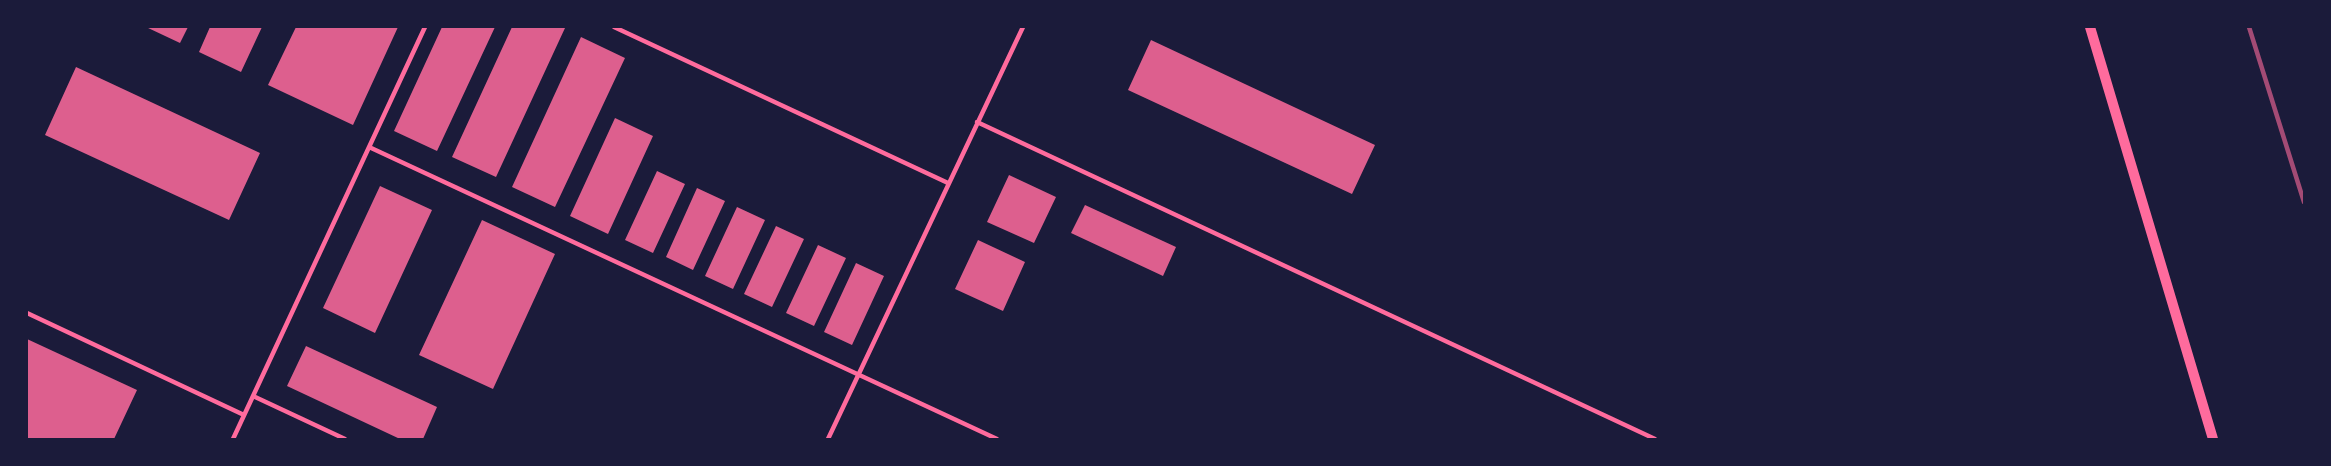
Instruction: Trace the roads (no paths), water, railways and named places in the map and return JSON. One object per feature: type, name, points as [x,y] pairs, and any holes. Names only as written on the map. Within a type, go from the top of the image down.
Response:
[{"type":"street","points":[[2090,27],[2213,439]]},
{"type":"lane","points":[[233,439],[425,27]]},
{"type":"lane","points":[[614,27],[948,183]]},
{"type":"lane","points":[[828,439],[1023,27]]},
{"type":"lane","points":[[977,122],[1655,439]]},
{"type":"lane","points":[[369,147],[997,439]]},
{"type":"lane","points":[[27,313],[244,415]]},
{"type":"lane","points":[[253,396],[345,439]]},
{"type":"railway","points":[[2249,27],[2304,202]]}]
